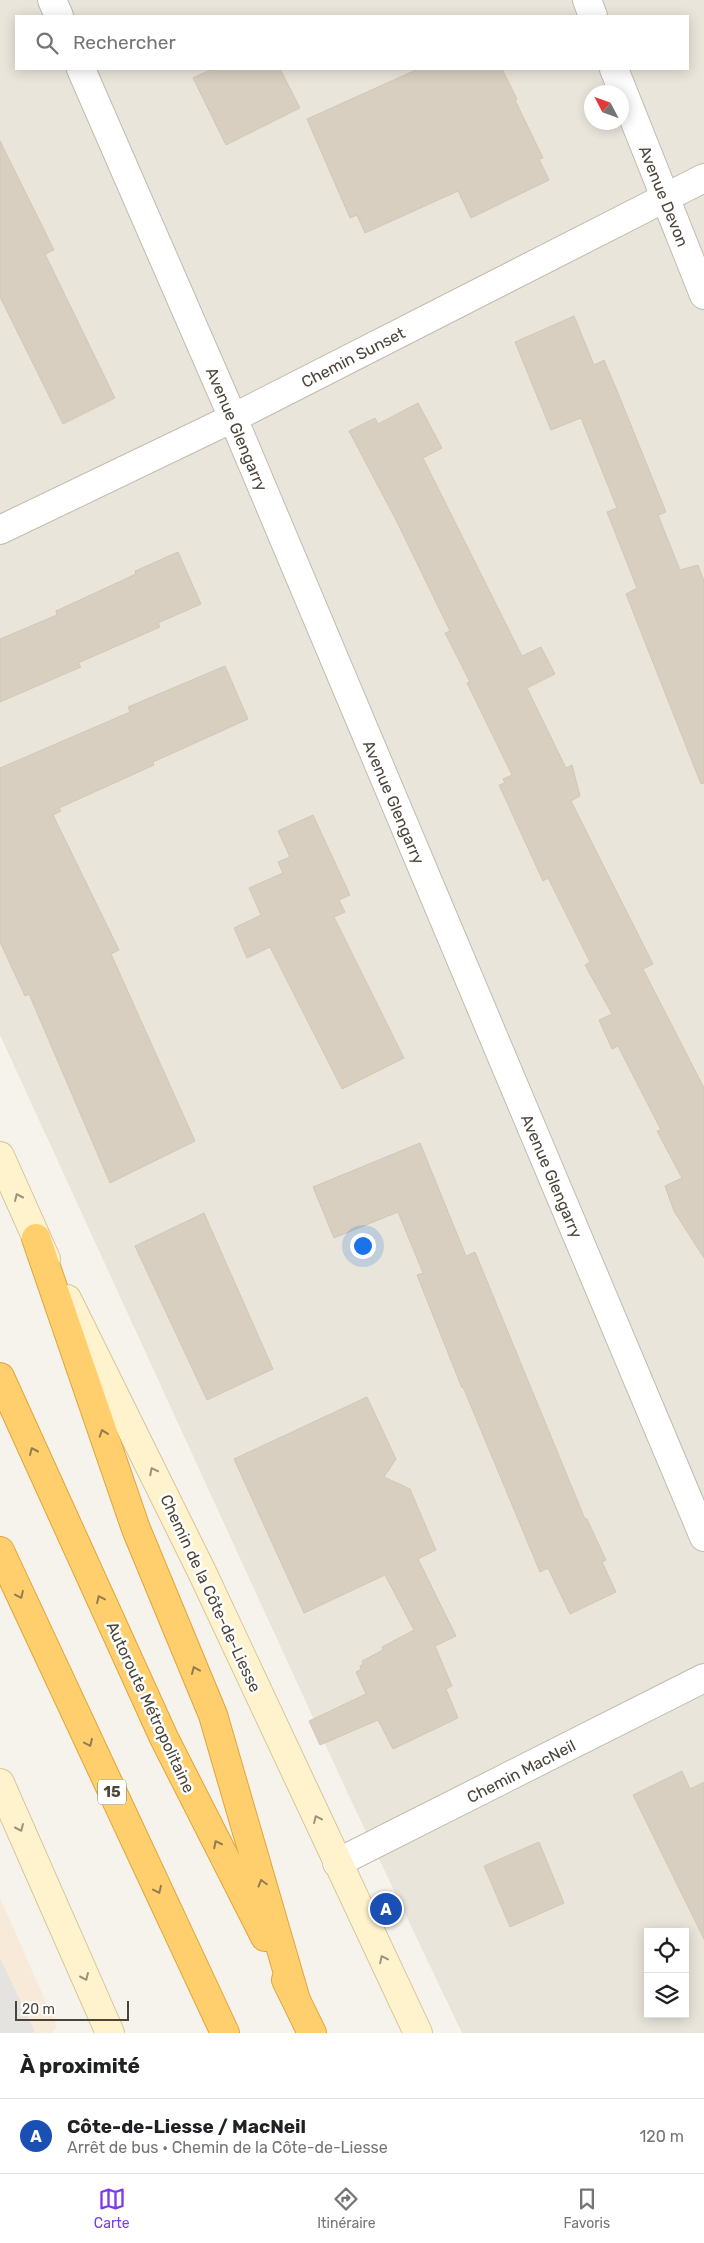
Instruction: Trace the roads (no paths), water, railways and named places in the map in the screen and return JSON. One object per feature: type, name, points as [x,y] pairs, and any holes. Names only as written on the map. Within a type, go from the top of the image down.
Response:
[{"type":"highway","points":[[36,1238],[136,1529],[214,1715],[295,1997]]},
{"type":"highway","name":"Autoroute Métropolitaine","points":[[0,1377],[164,1738],[312,2033]]},
{"type":"highway","name":"15","points":[[0,1551],[225,2033]]},
{"type":"main road","name":"Chemin de la Côte-de-Liesse","points":[[0,1156],[36,1238],[198,1564],[418,2033]]},
{"type":"main road","points":[[0,1783],[110,2033]]},
{"type":"street","points":[[52,0],[59,15]]},
{"type":"street","points":[[586,0],[593,15]]},
{"type":"street","name":"Avenue Glengarry","points":[[81,70],[233,418],[704,1537]]},
{"type":"street","name":"Avenue Devon","points":[[614,70],[704,295]]},
{"type":"street","name":"Chemin Sunset","points":[[0,530],[233,418],[704,178]]},
{"type":"street","name":"Chemin MacNeil","points":[[337,1863],[704,1678]]},
{"type":"place","name":"Côte-de-Liesse / MacNeil","points":[[386,1909]]}]
